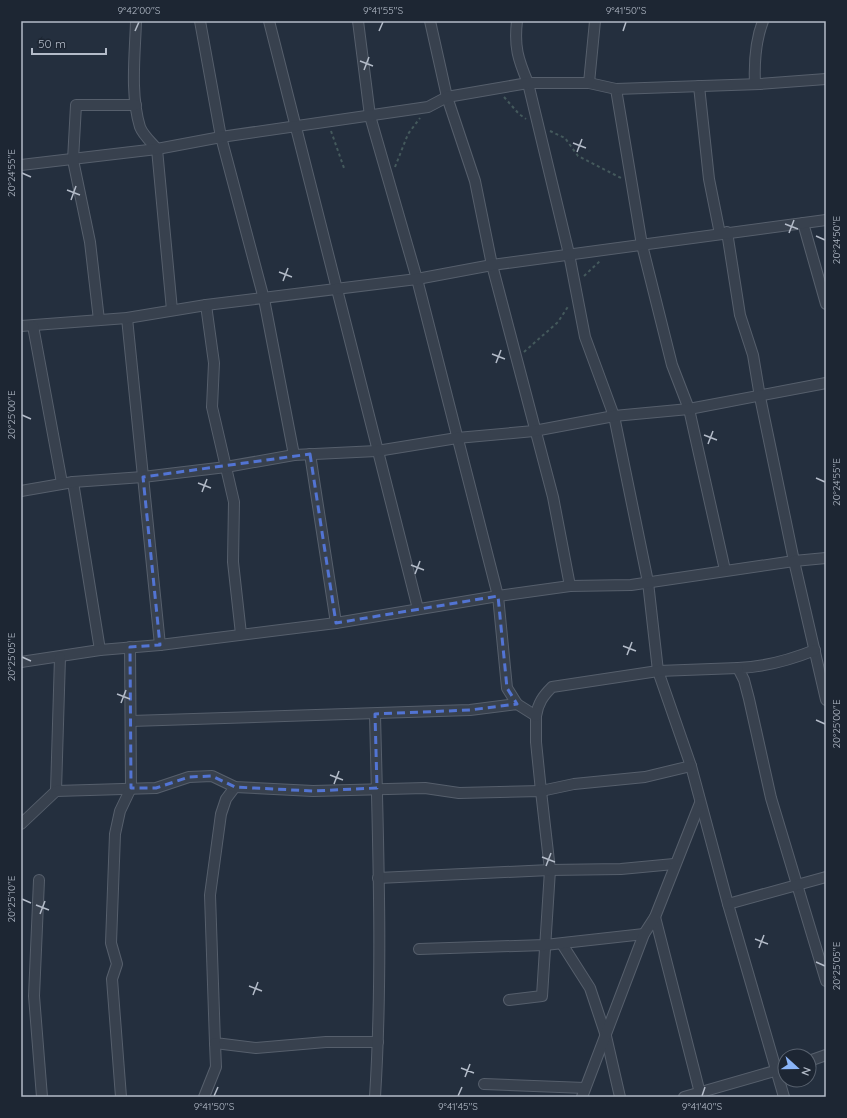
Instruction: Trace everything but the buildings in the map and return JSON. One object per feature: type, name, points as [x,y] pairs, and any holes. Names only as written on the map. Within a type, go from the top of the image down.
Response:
[{"type":"street","points":[[136,21],[136,105],[140,128],[157,149],[172,310]]},
{"type":"street","points":[[200,21],[221,137],[264,299],[294,455]]},
{"type":"street","points":[[269,21],[418,609]]},
{"type":"street","points":[[358,21],[370,116],[417,279],[498,596],[507,688],[517,704],[536,716]]},
{"type":"street","points":[[430,21],[447,97],[475,181],[492,265],[534,431],[553,497],[570,586]]},
{"type":"street","points":[[517,21],[515,36],[518,59],[528,83],[569,254],[585,337],[614,416],[648,582],[658,670],[691,766],[728,904],[777,1057]]},
{"type":"street","points":[[589,83],[595,21]]},
{"type":"street","points":[[755,84],[754,58],[758,34],[763,21]]},
{"type":"street","points":[[21,165],[157,149],[221,137],[428,107],[447,97],[528,83],[589,83],[616,89],[755,84],[826,79]]},
{"type":"street","points":[[699,86],[709,179],[723,233],[740,315],[754,355],[760,397],[794,561],[825,694]]},
{"type":"street","points":[[616,89],[642,244],[672,365],[690,409],[725,570]]},
{"type":"street","points":[[99,320],[90,242],[73,160],[76,105],[136,105]]},
{"type":"street","points":[[21,326],[127,318],[206,305],[417,279],[492,265],[569,254],[826,220]]},
{"type":"street","points":[[803,223],[826,304]]},
{"type":"street","points":[[206,305],[214,363],[212,407],[234,502],[233,562],[241,634]]},
{"type":"street","points":[[127,318],[160,645]]},
{"type":"street","points":[[33,326],[62,483]]},
{"type":"street","points":[[21,491],[62,483],[143,477],[226,467],[294,455],[377,451],[457,438],[534,431],[614,416],[690,409],[760,397],[826,383]]},
{"type":"street","points":[[310,454],[336,623]]},
{"type":"street","points":[[73,482],[100,650]]},
{"type":"street","points":[[21,662],[100,650],[160,645],[336,623],[498,596],[570,586],[631,585],[725,570],[826,558]]},
{"type":"street","points":[[121,1097],[112,979],[117,964],[110,943],[115,834],[120,811],[131,788],[130,647]]},
{"type":"street","points":[[508,1000],[542,996],[550,870],[536,742],[536,716],[543,695],[552,687],[658,670],[753,668],[792,660],[815,650]]},
{"type":"street","points":[[56,791],[60,656]]},
{"type":"street","points":[[738,668],[744,680],[749,699],[771,798],[826,981]]},
{"type":"street","points":[[131,721],[470,710],[517,704]]},
{"type":"street","points":[[374,1097],[378,1042],[378,878],[375,714]]},
{"type":"street","points":[[21,824],[56,791],[156,788],[174,784],[189,777],[212,776],[235,788],[313,791],[377,788],[425,788],[458,793],[541,791],[574,784],[645,776],[691,766]]},
{"type":"street","points":[[204,1097],[216,1067],[210,896],[221,814],[226,799],[235,788]]},
{"type":"street","points":[[484,1084],[584,1093],[644,934],[654,917],[674,864],[700,804]]},
{"type":"street","points":[[378,878],[550,870],[621,869],[674,864]]},
{"type":"street","points":[[728,904],[826,877]]},
{"type":"street","points":[[39,880],[34,996],[42,1097]]},
{"type":"street","points":[[654,917],[700,1095]]},
{"type":"street","points":[[419,949],[562,944],[644,934]]},
{"type":"street","points":[[562,944],[590,988],[606,1036],[620,1097]]},
{"type":"street","points":[[216,1043],[256,1048],[326,1042],[378,1042]]},
{"type":"street","points":[[684,1097],[700,1095],[777,1071]]},
{"type":"path","points":[[497,88],[519,114],[538,126],[565,138],[578,156],[603,167],[632,184]]},
{"type":"path","points":[[394,168],[408,134],[428,107]]},
{"type":"path","points":[[328,122],[344,168]]},
{"type":"path","points":[[516,360],[558,322],[576,292],[585,273],[616,248]]},
{"type":"highlighted area","points":[[310,454],[336,623],[498,596],[507,688],[517,704],[470,710],[375,714],[377,788],[313,791],[235,787],[212,776],[189,777],[156,788],[131,788],[130,647],[160,645],[143,477]]}]
